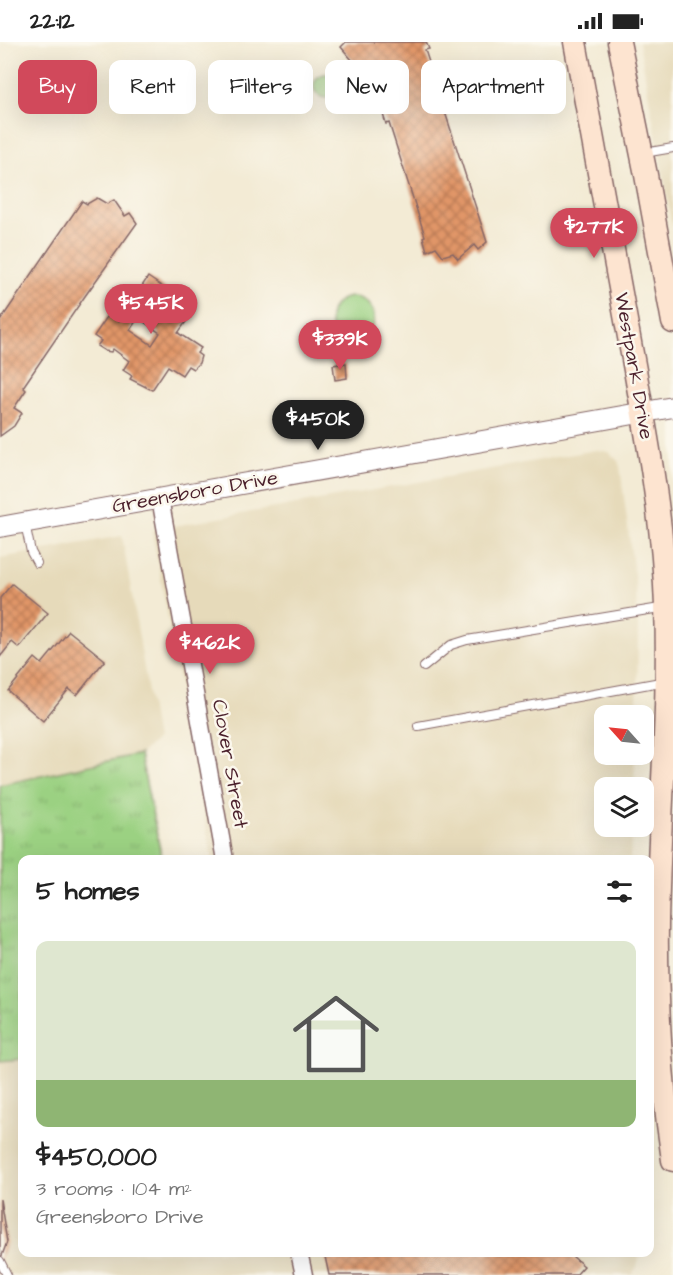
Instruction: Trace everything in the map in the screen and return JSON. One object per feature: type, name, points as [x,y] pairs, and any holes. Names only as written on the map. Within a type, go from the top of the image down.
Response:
[{"type":"main road","name":"Westpark Drive","points":[[575,42],[643,413],[658,513],[666,607],[659,1023],[664,1104],[673,1160]]},
{"type":"main road","points":[[619,42],[673,322]]},
{"type":"street","name":"Greensboro Drive","points":[[0,527],[673,407]]},
{"type":"street","name":"Clover Street","points":[[160,498],[224,855]]},
{"type":"street","points":[[300,1257],[304,1275]]},
{"type":"lane","points":[[642,153],[673,148]]},
{"type":"lane","points":[[25,523],[31,552],[37,563]]},
{"type":"lane","points":[[424,667],[451,645],[467,640],[666,607]]},
{"type":"lane","points":[[418,726],[666,681]]},
{"type":"lane","points":[[0,1261],[7,1275]]},
{"type":"shaded area","points":[[639,42],[673,42],[673,230]]},
{"type":"shaded area","points":[[596,450],[609,452],[618,461],[635,582],[638,626],[637,705],[594,705],[594,765],[635,765],[634,777],[594,777],[594,837],[631,837],[630,855],[211,855],[152,530]]},
{"type":"shaded area","points":[[122,536],[156,740],[140,754],[0,785],[0,558]]},
{"type":"shaded area","points":[[18,1059],[18,1257],[639,1257],[637,1266],[632,1275],[0,1275],[0,1061]]},
{"type":"green space","points":[[325,74],[325,98],[317,95],[314,86],[317,77]]},
{"type":"green space","points":[[352,297],[368,303],[374,319],[368,335],[352,341],[336,335],[330,319],[336,303]]},
{"type":"green space","points":[[140,754],[161,855],[18,855],[18,1059],[0,1061],[0,785]]},
{"type":"building","points":[[346,42],[426,42],[429,49],[425,50],[428,60],[421,60],[421,114],[446,114],[487,242],[478,250],[474,245],[458,259],[453,253],[443,256],[436,247],[427,251],[423,237],[425,236],[389,123],[386,124],[383,114],[409,114],[409,60],[352,60],[341,47]]},
{"type":"building","points":[[97,198],[107,204],[114,200],[125,216],[130,213],[137,223],[23,387],[26,390],[14,408],[22,413],[14,426],[0,436],[0,321],[82,201],[87,204]]},
{"type":"building","points":[[148,277],[195,309],[178,333],[201,348],[197,353],[201,356],[199,363],[193,369],[188,366],[182,375],[168,366],[152,390],[130,379],[132,376],[123,370],[129,361],[113,349],[111,352],[105,351],[97,346],[101,341],[94,336],[109,314],[119,321]],"holes":[[[138,318],[160,333],[152,345],[130,330]]]},
{"type":"building","points":[[346,363],[347,378],[335,380],[333,365]]},
{"type":"building","points":[[12,584],[48,613],[19,648],[12,642],[0,657],[0,598]]},
{"type":"building","points":[[69,631],[105,660],[77,695],[69,689],[43,721],[8,691],[35,658],[42,664]]},
{"type":"building","points":[[0,1199],[7,1242],[0,1261]]},
{"type":"building","points":[[325,1257],[573,1257],[584,1266],[576,1275],[329,1275]]}]
